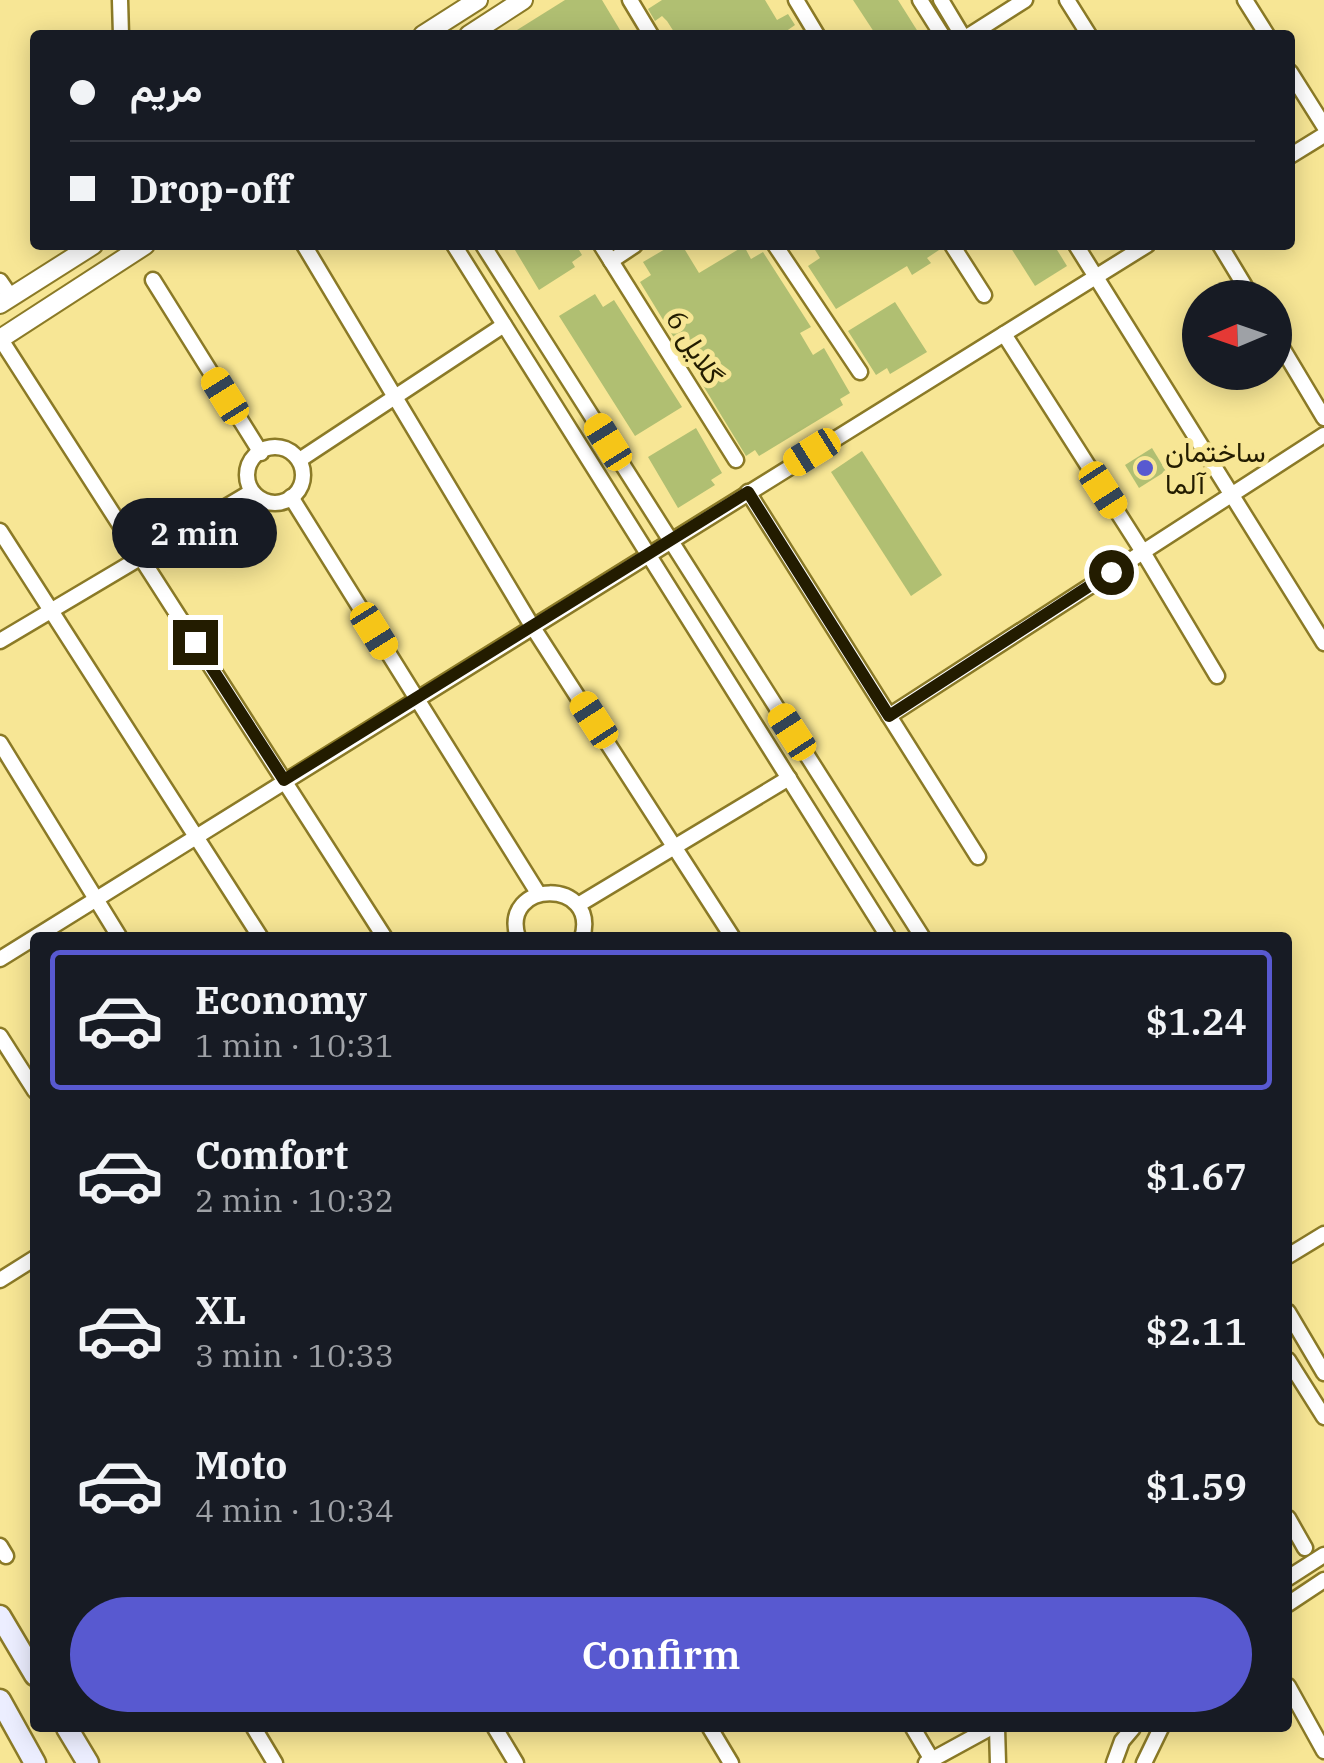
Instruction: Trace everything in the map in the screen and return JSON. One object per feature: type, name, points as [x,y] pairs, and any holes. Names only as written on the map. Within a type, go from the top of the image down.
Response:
[{"type":"main road","points":[[0,1616],[30,1666]]},
{"type":"main road","points":[[0,1700],[35,1763]]},
{"type":"main road","points":[[69,1732],[88,1763]]},
{"type":"street","points":[[120,0],[121,30]]},
{"type":"street","points":[[431,30],[478,0]]},
{"type":"street","points":[[476,30],[522,0]]},
{"type":"street","points":[[630,0],[648,30]]},
{"type":"street","points":[[796,0],[814,30]]},
{"type":"street","points":[[920,0],[939,30]]},
{"type":"street","points":[[940,0],[959,30]]},
{"type":"street","points":[[978,30],[1024,0]]},
{"type":"street","points":[[1066,0],[1086,30]]},
{"type":"street","points":[[1245,0],[1264,30]]},
{"type":"street","points":[[1295,80],[1324,126]]},
{"type":"street","points":[[1295,153],[1324,135]]},
{"type":"street","points":[[4,294],[84,250]]},
{"type":"street","points":[[137,250],[0,339],[382,932]]},
{"type":"street","points":[[307,250],[532,626],[729,932]]},
{"type":"street","points":[[457,250],[885,932]]},
{"type":"street","points":[[485,250],[919,932]]},
{"type":"street","name":"گلایل 6","points":[[604,250],[736,460]]},
{"type":"street","points":[[611,261],[628,250]]},
{"type":"street","points":[[778,250],[860,372]]},
{"type":"street","points":[[955,250],[984,295]]},
{"type":"street","points":[[1079,250],[1324,643]]},
{"type":"street","points":[[42,932],[1139,250]]},
{"type":"street","points":[[1223,250],[1241,280]]},
{"type":"street","points":[[153,280],[261,454]]},
{"type":"street","points":[[301,459],[504,325]]},
{"type":"street","points":[[1004,334],[1217,676]]},
{"type":"street","points":[[1292,364],[1324,418]]},
{"type":"street","points":[[889,716],[1324,435]]},
{"type":"street","points":[[274,447],[284,448],[301,459],[303,482],[291,497],[270,505],[251,492],[246,471],[249,462],[261,454],[274,447]]},
{"type":"street","points":[[0,641],[251,492]]},
{"type":"street","points":[[748,492],[978,857]]},
{"type":"street","points":[[291,497],[538,893]]},
{"type":"street","points":[[0,531],[257,932]]},
{"type":"street","points":[[0,743],[116,932]]},
{"type":"street","points":[[578,905],[789,778]]},
{"type":"street","points":[[516,932],[521,906],[538,893],[560,893],[578,905],[584,932]]},
{"type":"street","points":[[0,959],[30,940]]},
{"type":"street","points":[[0,1036],[30,1083]]},
{"type":"street","points":[[1292,1254],[1324,1234]]},
{"type":"street","points":[[0,1280],[30,1261]]},
{"type":"street","points":[[1292,1319],[1324,1371]]},
{"type":"street","points":[[1292,1366],[1324,1417]]},
{"type":"street","points":[[1292,1525],[1305,1548]]},
{"type":"street","points":[[1292,1575],[1324,1555]]},
{"type":"street","points":[[1292,1601],[1324,1580]]},
{"type":"street","points":[[1292,1693],[1324,1751]]},
{"type":"street","points":[[256,1732],[275,1763]]},
{"type":"street","points":[[497,1732],[516,1763]]},
{"type":"street","points":[[713,1732],[732,1763]]},
{"type":"street","points":[[915,1732],[929,1761],[985,1732]]},
{"type":"street","points":[[994,1732],[998,1763]]},
{"type":"street","points":[[1144,1763],[1159,1732]]},
{"type":"street","points":[[1114,1763],[1118,1734]]},
{"type":"building","points":[[565,0],[602,0],[620,30],[517,30]]},
{"type":"building","points":[[662,0],[765,0],[777,20],[788,14],[795,25],[788,30],[673,30],[662,16],[655,21],[648,9]]},
{"type":"building","points":[[853,0],[898,0],[917,30],[873,30]]},
{"type":"building","points":[[515,250],[579,250],[582,255],[572,262],[575,267],[539,290]]},
{"type":"building","points":[[663,250],[685,250],[699,273],[737,250],[746,250],[751,259],[763,252],[811,327],[800,333],[813,355],[824,348],[850,393],[840,399],[843,405],[759,456],[755,450],[746,456],[640,282],[651,275],[643,262]]},
{"type":"building","points":[[815,250],[939,250],[927,258],[931,263],[912,275],[907,266],[836,309],[808,266],[820,258]]},
{"type":"building","points":[[1012,250],[1057,250],[1067,266],[1035,286]]},
{"type":"building","points":[[595,294],[603,307],[614,300],[682,407],[635,436],[559,316]]},
{"type":"building","points":[[895,302],[927,352],[890,374],[887,368],[876,375],[848,331]]},
{"type":"building","points":[[696,428],[722,473],[711,480],[715,485],[678,508],[648,457]]},
{"type":"building","name":"ساختمان آلما","points":[[1152,448],[1166,471],[1139,488],[1125,465]]},
{"type":"building","points":[[862,451],[942,575],[911,596],[831,472]]},
{"type":"place","name":"ساختمان آلما","points":[[1145,468]]},
{"type":"route","points":[[195,642],[284,780],[748,492],[889,716],[1111,572]]}]
